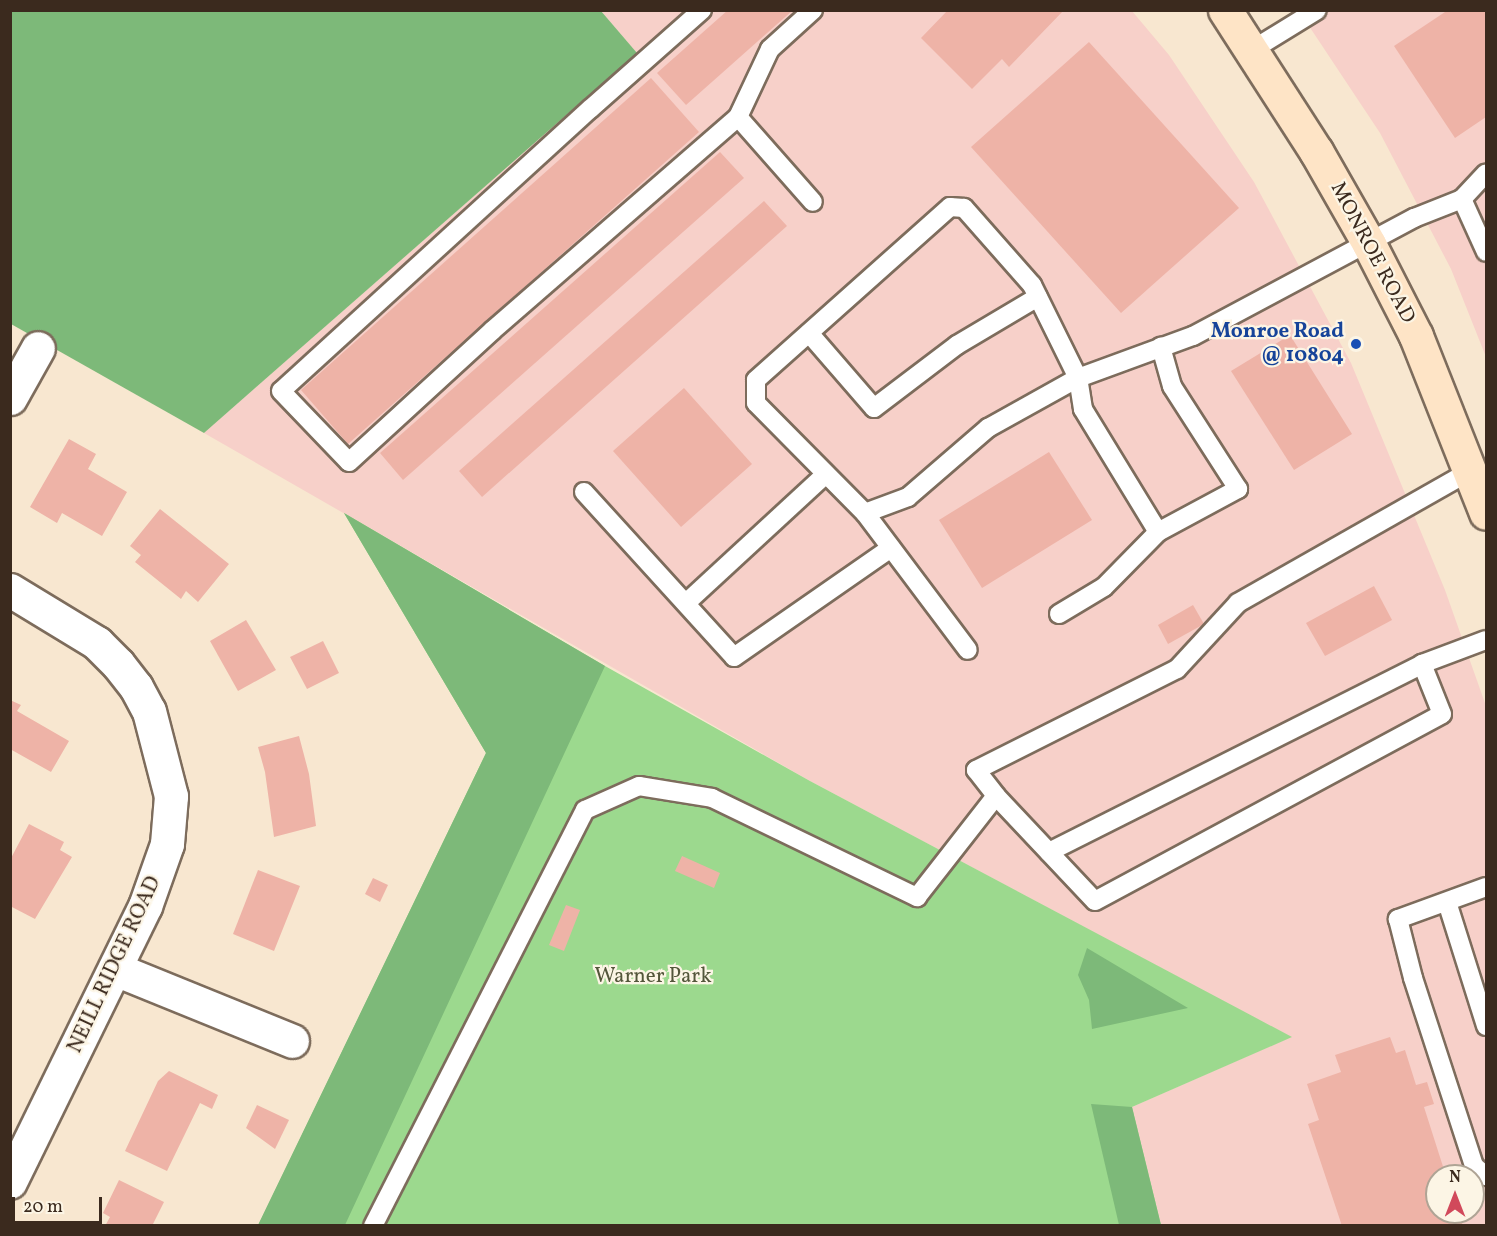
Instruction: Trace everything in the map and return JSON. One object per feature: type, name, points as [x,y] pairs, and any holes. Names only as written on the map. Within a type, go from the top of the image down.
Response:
[{"type":"main road","name":"MONROE ROAD","points":[[1225,10],[1316,151],[1369,243],[1416,336],[1486,513]]},
{"type":"street","points":[[10,398],[38,348]]},
{"type":"street","name":"NEILL RIDGE ROAD","points":[[10,590],[97,643],[136,687],[149,711],[168,777],[171,796],[164,854],[145,906],[10,1182]]},
{"type":"street","points":[[115,969],[292,1041]]},
{"type":"lane","points":[[702,10],[281,391],[349,462],[493,330],[738,117],[770,49],[813,10]]},
{"type":"lane","points":[[1252,50],[1317,10]]},
{"type":"lane","points":[[738,117],[813,202]]},
{"type":"lane","points":[[865,513],[908,497],[988,428],[1077,378],[1193,336],[1414,218],[1462,199],[1486,173]]},
{"type":"lane","points":[[1462,199],[1486,252]]},
{"type":"lane","points":[[968,650],[865,513],[756,403],[756,380],[950,207],[964,208],[1032,285],[1077,378],[1083,409],[1158,532]]},
{"type":"lane","points":[[808,333],[874,408],[957,345],[1038,297]]},
{"type":"lane","points":[[1059,614],[1104,587],[1158,532],[1238,489],[1172,386],[1161,347]]},
{"type":"lane","points":[[1422,664],[1442,714],[1095,901],[996,796],[976,770],[1177,669],[1238,603],[1470,471]]},
{"type":"lane","points":[[686,603],[826,474]]},
{"type":"lane","points":[[584,492],[734,657],[891,548]]},
{"type":"lane","points":[[1049,852],[1422,664],[1486,640]]},
{"type":"lane","points":[[373,1226],[585,810],[639,786],[712,798],[917,897],[996,796]]},
{"type":"lane","points":[[1486,887],[1398,919],[1413,978],[1474,1166],[1486,1176]]},
{"type":"lane","points":[[1447,902],[1486,1026]]},
{"type":"shaded area","points":[[601,11],[1132,11],[1169,55],[1254,182],[1351,363],[1445,590],[1486,706],[1486,1225],[1161,1225],[1132,1107],[1291,1037],[810,781],[204,433],[637,53]]},
{"type":"shaded area","points":[[1299,11],[1486,11],[1486,357],[1451,269],[1380,133]]},
{"type":"green space","points":[[11,11],[601,11],[637,53],[204,433],[11,324]]},
{"type":"green space","name":"Warner Park","points":[[344,513],[605,666],[810,781],[1292,1037],[1132,1107],[1161,1225],[258,1226],[486,753]]},
{"type":"green space","points":[[344,513],[605,666],[345,1225],[258,1225],[486,753]]},
{"type":"green space","points":[[1087,948],[1188,1008],[1092,1029],[1089,1000],[1078,975]]},
{"type":"green space","points":[[1091,1104],[1132,1107],[1161,1225],[1119,1225]]},
{"type":"building","points":[[728,10],[793,10],[686,105],[657,73]]},
{"type":"building","points":[[948,10],[1064,10],[1009,67],[1002,59],[972,89],[921,38]]},
{"type":"building","points":[[1448,10],[1486,10],[1486,117],[1455,138],[1394,46]]},
{"type":"building","points":[[1089,42],[1239,208],[1121,313],[971,147]]},
{"type":"building","points":[[651,78],[699,132],[348,444],[301,390]]},
{"type":"building","points":[[720,152],[744,178],[403,480],[380,453]]},
{"type":"building","points":[[764,201],[787,226],[482,497],[459,471]]},
{"type":"building","points":[[1290,335],[1352,434],[1294,470],[1231,371]]},
{"type":"building","points":[[684,388],[752,464],[681,527],[613,451]]},
{"type":"building","points":[[69,439],[96,454],[88,469],[127,492],[102,536],[62,513],[57,523],[30,507]]},
{"type":"building","points":[[1049,452],[1092,520],[982,588],[939,520]]},
{"type":"building","points":[[160,509],[229,564],[198,602],[186,591],[181,599],[135,562],[141,555],[130,546]]},
{"type":"building","points":[[1374,586],[1392,620],[1325,656],[1306,623]]},
{"type":"building","points":[[1193,605],[1204,624],[1168,644],[1158,625]]},
{"type":"building","points":[[246,620],[276,670],[238,691],[210,641]]},
{"type":"building","points":[[323,641],[339,673],[307,689],[290,657]]},
{"type":"building","points":[[10,700],[21,705],[17,711],[69,741],[51,772],[10,749]]},
{"type":"building","points":[[299,736],[309,774],[316,826],[274,837],[265,772],[258,747]]},
{"type":"building","points":[[29,824],[64,842],[60,850],[72,857],[35,919],[10,906],[10,860]]},
{"type":"building","points":[[682,856],[720,873],[714,888],[675,871]]},
{"type":"building","points":[[258,870],[300,886],[274,951],[233,934]]},
{"type":"building","points":[[373,878],[388,885],[380,902],[365,894]]},
{"type":"building","points":[[566,905],[580,910],[564,951],[549,945]]},
{"type":"building","points":[[1390,1037],[1396,1053],[1405,1050],[1416,1085],[1427,1082],[1434,1104],[1424,1107],[1442,1164],[1425,1164],[1425,1224],[1462,1224],[1463,1226],[1342,1226],[1308,1124],[1319,1120],[1307,1084],[1341,1072],[1335,1055]]},
{"type":"building","points":[[169,1071],[218,1095],[212,1109],[200,1103],[167,1171],[125,1151],[158,1081]]},
{"type":"building","points":[[257,1105],[289,1120],[275,1149],[246,1128]]},
{"type":"building","points":[[119,1180],[164,1202],[152,1226],[105,1226],[110,1217],[103,1213]]},
{"type":"place","name":"Monroe Road @ 10804","points":[[1356,344]]}]
